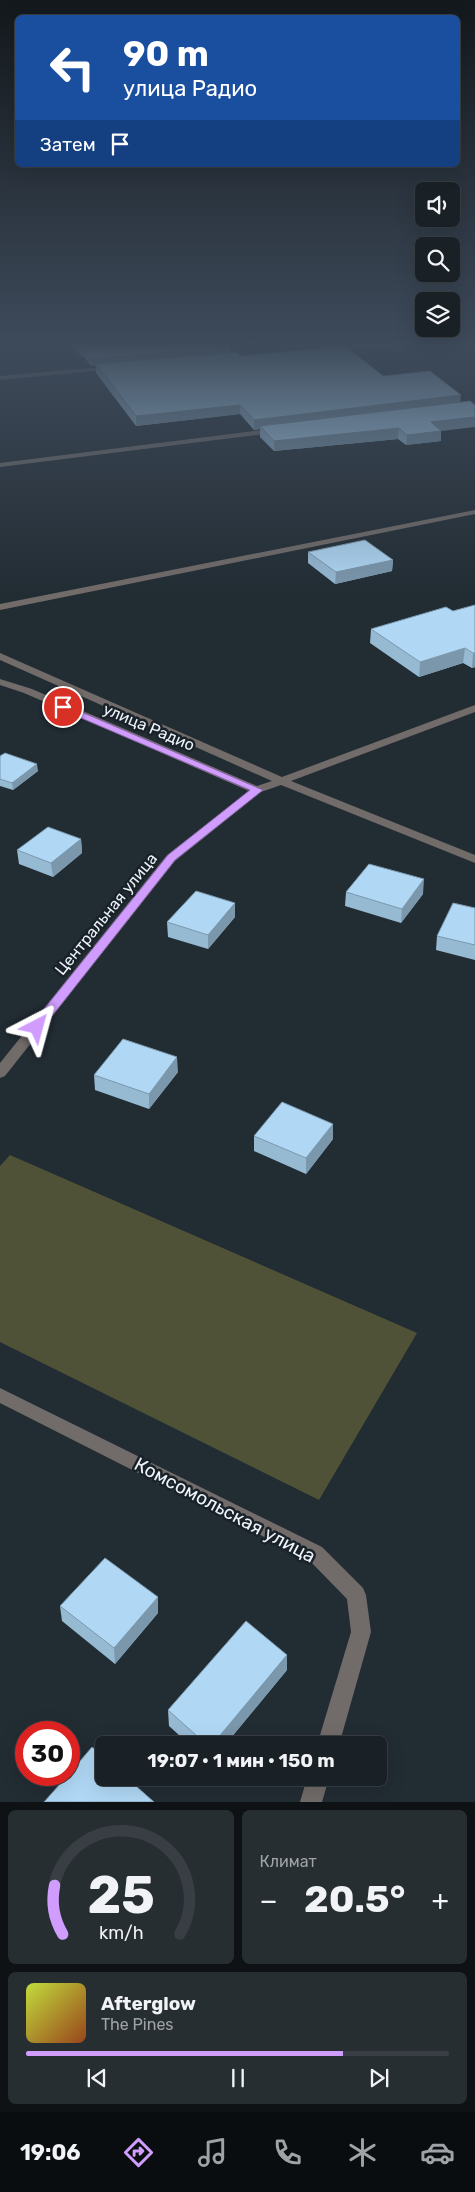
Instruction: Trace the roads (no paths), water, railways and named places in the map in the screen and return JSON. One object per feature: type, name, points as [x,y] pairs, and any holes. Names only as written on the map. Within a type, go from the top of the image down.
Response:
[{"type":"street","points":[[0,465],[287,429]]},
{"type":"street","points":[[0,607],[475,512]]},
{"type":"street","points":[[0,656],[281,780],[475,860]]},
{"type":"street","name":"улица Радио","points":[[0,682],[28,691],[257,790]]},
{"type":"street","name":"Центральная улица","points":[[0,1073],[171,858],[257,790],[475,708]]},
{"type":"street","name":"Комсомольская улица","points":[[0,1395],[315,1553],[356,1595],[361,1632],[331,1736]]},
{"type":"street","points":[[311,1802],[316,1786]]}]
